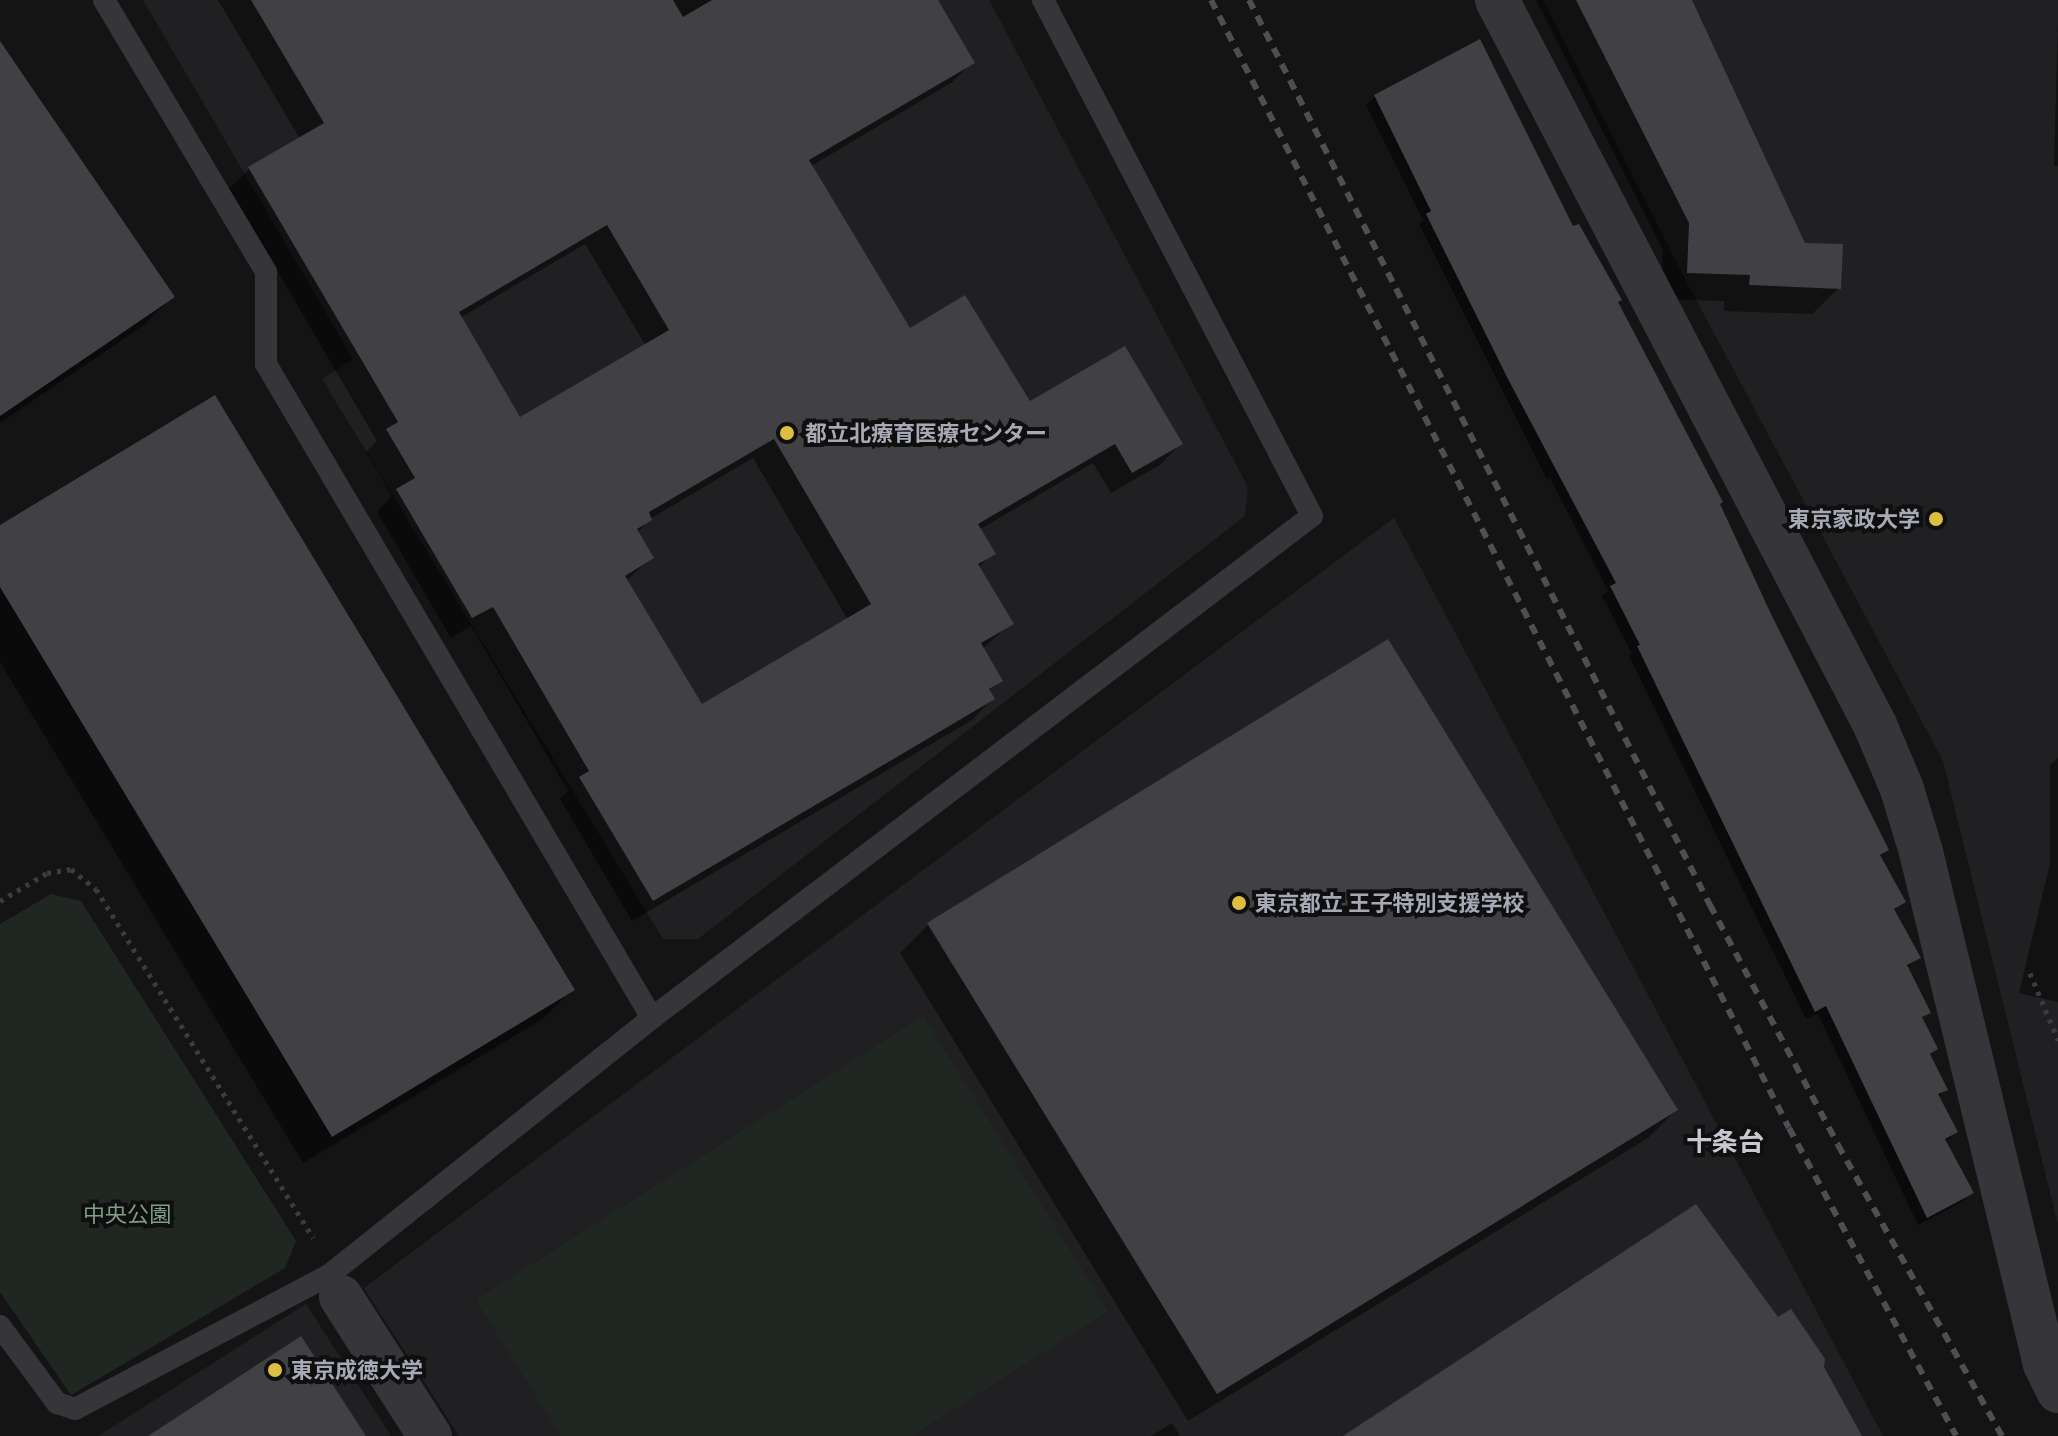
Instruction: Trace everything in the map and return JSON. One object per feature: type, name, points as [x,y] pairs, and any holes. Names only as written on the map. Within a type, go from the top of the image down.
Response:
[{"type":"street","points":[[1497,0],[1875,725],[1902,789],[1921,852],[2045,1364],[2058,1391]]},
{"type":"street","points":[[335,1286],[430,1436]]},
{"type":"lane","points":[[104,0],[266,272],[266,364],[652,1018]]},
{"type":"lane","points":[[0,1326],[57,1403],[75,1409],[335,1286],[652,1018],[1312,516],[1043,0]]},
{"type":"path","points":[[0,901],[47,873],[71,869],[96,889],[315,1241],[335,1286]]},
{"type":"path","points":[[2030,973],[2058,1040]]},
{"type":"shaded area","name":"都立北療育医療センター","points":[[143,0],[989,0],[1248,487],[1245,516],[698,939],[663,939],[322,379],[353,359]]},
{"type":"shaded area","name":"東京家政大学","points":[[1543,0],[2058,0],[2058,1225],[1943,761],[1684,277]]},
{"type":"shaded area","name":"東京都立 王子特別支援学校","points":[[1394,518],[1883,1436],[459,1436],[364,1288]]},
{"type":"shaded area","name":"東京成徳大学","points":[[306,1304],[391,1436],[98,1436]]},
{"type":"green space","name":"中央公園","points":[[51,894],[81,901],[296,1241],[285,1268],[71,1395],[0,1292],[0,924]]},
{"type":"green space","points":[[923,1016],[1108,1311],[912,1436],[561,1436],[476,1300]]},
{"type":"building","name":"都立北療育医療センター","points":[[251,0],[673,0],[683,17],[712,0],[938,0],[975,63],[809,160],[910,328],[965,295],[1030,401],[1125,346],[1183,444],[1132,473],[1115,444],[978,524],[996,554],[978,564],[1014,624],[981,643],[1003,681],[989,689],[995,699],[653,901],[579,777],[589,771],[493,607],[472,618],[396,489],[415,478],[386,429],[398,422],[248,167],[324,123]],"holes":[[[607,225],[669,330],[520,417],[459,312]],[[774,439],[871,604],[702,704],[625,576],[654,558],[637,529],[652,520],[649,512]]]},
{"type":"building","points":[[1576,0],[1692,0],[1805,243],[1843,244],[1841,289],[1749,285],[1750,275],[1687,273],[1689,223]]},
{"type":"building","points":[[1480,39],[1573,226],[1579,224],[1622,300],[1618,302],[1723,502],[1720,504],[1771,614],[1889,850],[1880,855],[1906,902],[1894,909],[1921,958],[1907,965],[1931,1013],[1922,1017],[1938,1049],[1930,1054],[1948,1090],[1938,1094],[1958,1132],[1945,1139],[1974,1193],[1927,1218],[1826,1006],[1815,1012],[1637,646],[1640,645],[1610,586],[1616,583],[1507,377],[1426,214],[1431,211],[1374,95]]},
{"type":"building","points":[[0,41],[175,297],[0,416]]},
{"type":"building","points":[[215,395],[575,990],[332,1137],[0,587],[0,525]]},
{"type":"building","points":[[1388,639],[1678,1110],[1217,1394],[927,923]]},
{"type":"building","points":[[1696,1204],[1778,1317],[1791,1309],[1825,1359],[1824,1367],[1862,1436],[1343,1436]]},
{"type":"building","points":[[301,1336],[366,1436],[148,1436]]},
{"type":"railway","points":[[1211,0],[1789,1128],[1956,1436]]},
{"type":"railway","points":[[1249,0],[1710,905],[1838,1145],[2002,1436]]},
{"type":"place","name":"都立北療育医療センター","points":[[787,433]]},
{"type":"place","name":"東京家政大学","points":[[1936,519]]},
{"type":"place","name":"東京都立 王子特別支援学校","points":[[1239,903]]},
{"type":"place","name":"東京成徳大学","points":[[275,1370]]},
{"type":"district","name":"十条台","points":[[1725,1142]]}]
